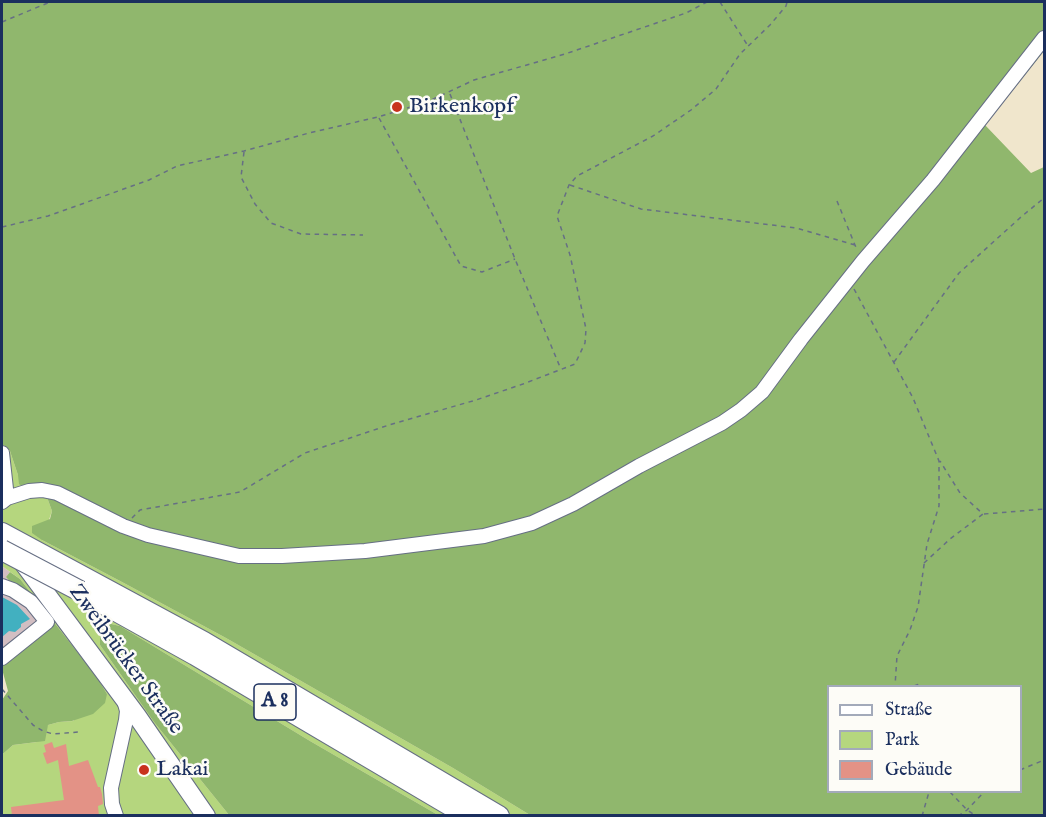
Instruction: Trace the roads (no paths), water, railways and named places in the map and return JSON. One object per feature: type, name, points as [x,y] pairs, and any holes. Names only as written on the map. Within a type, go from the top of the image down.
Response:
[{"type":"highway","name":"A 8","points":[[2,534],[204,642],[499,816]]},
{"type":"highway","name":"A 8","points":[[2,550],[195,655],[468,816]]},
{"type":"main road","name":"Zweibrücker Straße","points":[[2,534],[137,716],[206,816]]},
{"type":"lane","points":[[2,453],[4,500],[29,491],[42,490],[57,494],[123,526],[148,535],[239,556],[365,551],[484,536],[532,523],[573,504],[639,466],[722,423],[762,392],[847,281],[933,180],[1044,38]]},
{"type":"lane","points":[[2,586],[13,590],[31,602],[47,622],[2,658]]},
{"type":"lane","points":[[116,816],[112,804],[111,788],[126,720],[127,711],[124,699]]},
{"type":"lane","points":[[113,772],[137,716]]},
{"type":"water","points":[[2,597],[17,605],[30,619],[21,624],[15,632],[9,631],[2,637]]},
{"type":"place","name":"Birkenkopf","points":[[397,107]]},
{"type":"place","name":"Lakai","points":[[144,770]]}]
